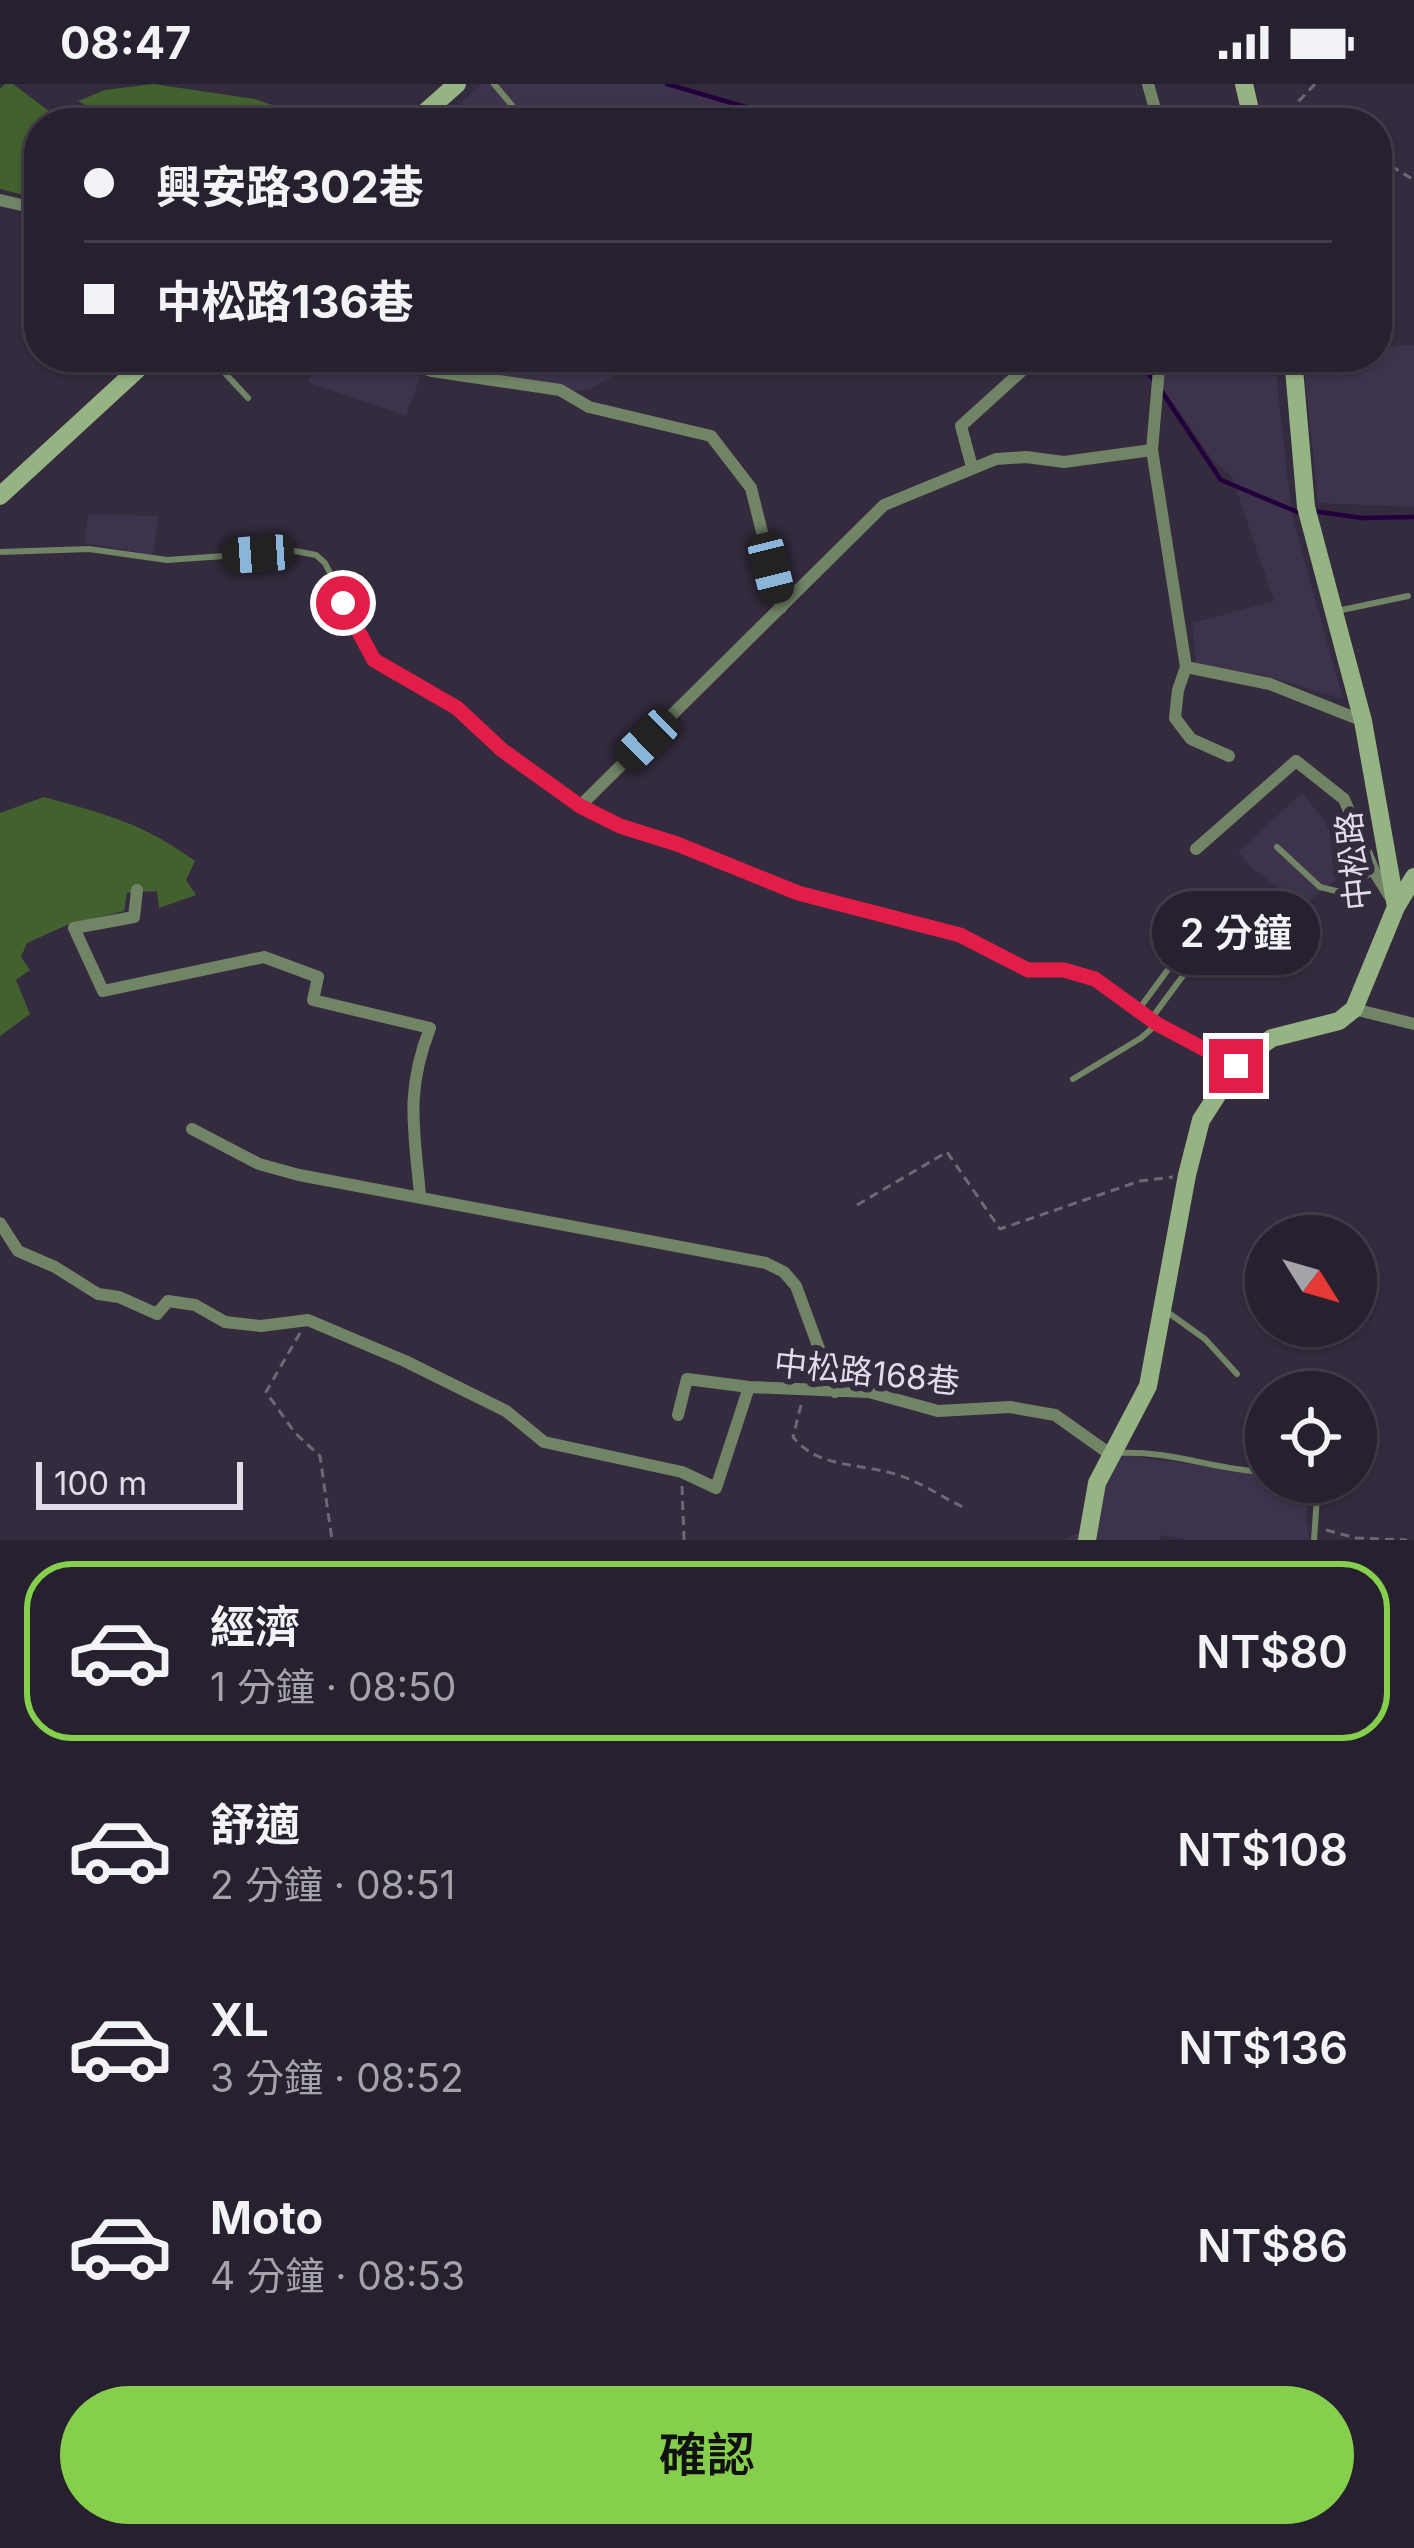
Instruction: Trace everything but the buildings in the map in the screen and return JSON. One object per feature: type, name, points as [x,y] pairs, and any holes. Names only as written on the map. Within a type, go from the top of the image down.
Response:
[{"type":"street","points":[[430,108],[457,84]]},
{"type":"street","points":[[0,496],[135,372]]},
{"type":"street","points":[[439,372],[560,390],[589,407],[711,436],[751,488],[781,608]]},
{"type":"street","points":[[972,467],[961,426],[1020,372]]},
{"type":"street","points":[[1159,372],[1152,450],[1186,668],[1175,718],[1191,739],[1229,755]]},
{"type":"street","name":"中松路","points":[[1294,372],[1306,507],[1363,721],[1396,907],[1354,1009]]},
{"type":"street","points":[[580,806],[884,505],[996,459],[1064,462],[1152,450]]},
{"type":"street","points":[[1186,668],[1270,683],[1363,721]]},
{"type":"street","points":[[1196,849],[1296,761],[1344,799],[1374,871],[1396,907],[1414,877]]},
{"type":"street","points":[[137,890],[134,916],[74,928],[103,991],[264,957],[318,977],[313,1000],[430,1028],[415,1068],[412,1100],[420,1195]]},
{"type":"street","points":[[1087,1540],[1096,1483],[1148,1386],[1186,1175],[1201,1120],[1236,1066],[1272,1038],[1327,1026],[1354,1009],[1414,1024]]},
{"type":"street","points":[[192,1129],[259,1164],[766,1263],[784,1272],[796,1286],[835,1392]]},
{"type":"street","points":[[0,1223],[18,1251],[98,1294],[119,1297],[158,1314],[168,1300],[195,1305],[225,1322],[261,1326],[308,1320],[506,1411],[544,1442],[682,1472]]},
{"type":"street","points":[[678,1415],[687,1379],[748,1387]]},
{"type":"street","name":"中松路168巷","points":[[682,1472],[716,1489],[748,1387],[869,1393],[938,1412],[1010,1407],[1055,1415],[1110,1454]]},
{"type":"lane","points":[[494,84],[514,108]]},
{"type":"lane","points":[[224,372],[248,398]]},
{"type":"lane","points":[[0,552],[88,549],[166,560],[295,550],[316,555],[325,563],[374,660],[457,708],[502,750],[580,806],[620,826],[798,893],[960,935],[1028,970],[1064,970],[1095,979],[1154,1021],[1236,1066]]},
{"type":"lane","points":[[1333,612],[1408,596]]},
{"type":"lane","points":[[1276,847],[1320,886],[1340,892],[1374,871]]},
{"type":"lane","points":[[1138,1010],[1195,934],[1211,932],[1237,964]]},
{"type":"lane","points":[[1073,1079],[1154,1021],[1185,973]]},
{"type":"lane","points":[[1163,1309],[1204,1339],[1237,1374]]},
{"type":"lane","points":[[1110,1454],[1154,1451],[1245,1471]]},
{"type":"lane","points":[[1314,1540],[1318,1503]]},
{"type":"path","points":[[1292,108],[1315,84]]},
{"type":"path","points":[[857,1205],[946,1152],[1000,1229],[1140,1181],[1186,1175]]},
{"type":"path","points":[[308,1320],[266,1391],[295,1433],[320,1456],[332,1540]]},
{"type":"path","points":[[806,1391],[793,1438],[803,1450],[815,1458],[896,1474],[967,1508]]},
{"type":"path","points":[[682,1472],[685,1540]]},
{"type":"path","points":[[1318,1527],[1356,1538],[1407,1540]]},
{"type":"shaded area","points":[[482,84],[668,84],[744,108],[455,108]]},
{"type":"shaded area","points":[[1414,345],[1414,507],[1318,503],[1305,372],[1392,372],[1392,346]]},
{"type":"shaded area","points":[[312,372],[422,372],[406,416],[308,382]]},
{"type":"shaded area","points":[[430,372],[620,372],[590,389],[573,391]]},
{"type":"shaded area","points":[[1160,372],[1276,372],[1292,516],[1343,699],[1262,675],[1196,665],[1192,623],[1274,601],[1232,476],[1215,463],[1160,384]]},
{"type":"shaded area","points":[[88,514],[159,516],[153,555],[84,543]]},
{"type":"shaded area","points":[[1302,793],[1322,817],[1351,868],[1303,906],[1238,852]]},
{"type":"shaded area","points":[[1122,1455],[1245,1471],[1245,1503],[1307,1503],[1310,1540],[1186,1540],[1162,1535],[1159,1540],[1063,1540],[1097,1525],[1099,1499]]},
{"type":"green space","points":[[13,84],[45,108],[24,108],[24,195],[0,189],[0,89]]},
{"type":"green space","points":[[153,84],[255,99],[281,108],[90,108],[78,101],[105,90]]},
{"type":"green space","points":[[44,797],[123,821],[176,848],[195,861],[186,880],[196,895],[159,908],[157,891],[127,893],[124,911],[67,925],[27,943],[21,957],[30,970],[16,980],[30,1014],[0,1036],[0,813]]},
{"type":"waterway","points":[[667,84],[749,108]]},
{"type":"waterway","points":[[1147,372],[1153,379]]},
{"type":"waterway","points":[[1160,389],[1221,480],[1302,514]]},
{"type":"waterway","points":[[1313,511],[1362,518],[1414,517]]},
{"type":"route","points":[[343,603],[374,660],[457,708],[502,750],[580,806],[620,826],[798,893],[960,935],[1028,970],[1064,970],[1095,979],[1157,1024],[1236,1066]]}]
